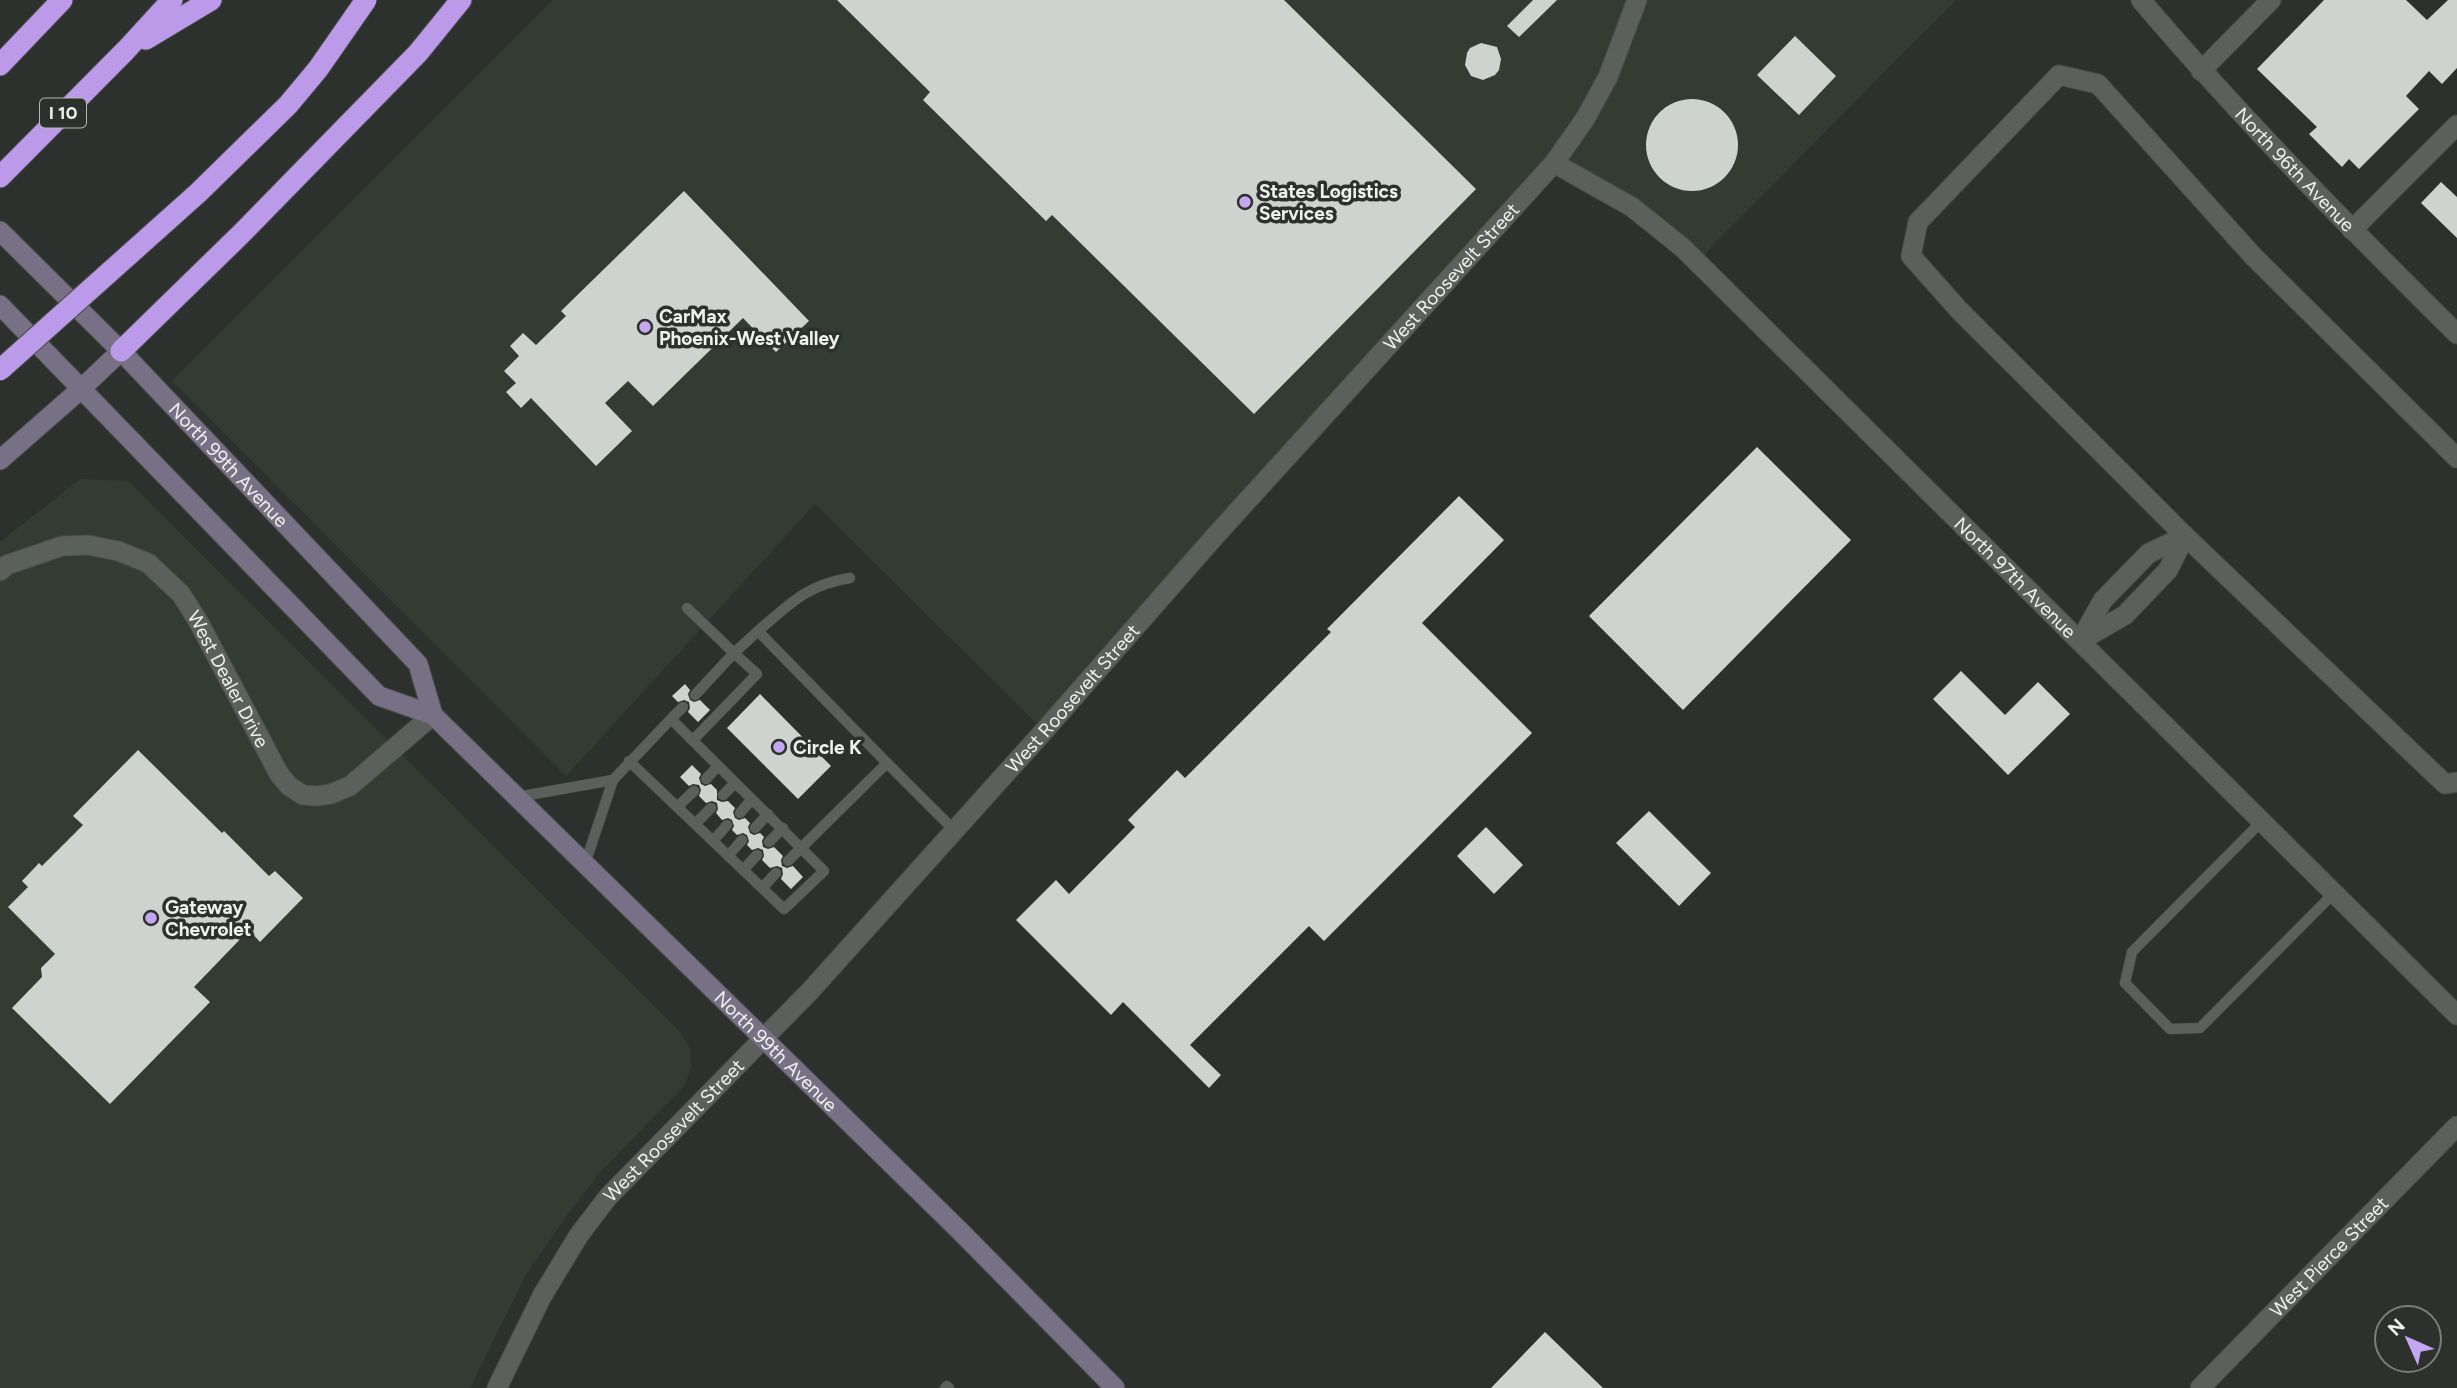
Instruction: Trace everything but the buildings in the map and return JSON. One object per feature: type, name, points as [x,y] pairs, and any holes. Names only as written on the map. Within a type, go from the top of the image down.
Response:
[{"type":"highway","points":[[0,65],[62,0]]},
{"type":"highway","name":"I 10","points":[[0,176],[172,0]]},
{"type":"highway","points":[[126,50],[211,0]]},
{"type":"highway","points":[[0,370],[198,192],[288,105],[318,69],[366,0]]},
{"type":"highway","points":[[121,351],[241,234],[418,53],[461,0]]},
{"type":"main road","name":"North 99th Avenue","points":[[0,231],[121,351],[418,664],[433,715]]},
{"type":"main road","name":"North 99th Avenue","points":[[0,305],[379,696],[433,715],[959,1230],[1115,1388]]},
{"type":"main road","points":[[0,460],[121,351]]},
{"type":"street","name":"West Roosevelt Street","points":[[497,1388],[542,1296],[579,1236],[608,1197],[811,990],[1216,535],[1554,163],[1585,119],[1608,77],[1637,0]]},
{"type":"street","name":"North 96th Avenue","points":[[2141,0],[2201,71],[2352,230],[2457,334]]},
{"type":"street","points":[[2201,71],[2271,0]]},
{"type":"street","points":[[2457,458],[2253,256],[2098,84],[2059,75],[1918,222],[1910,256],[1959,310],[2185,536],[2445,784],[2457,782]]},
{"type":"street","points":[[2352,230],[2454,133]]},
{"type":"street","name":"North 97th Avenue","points":[[1554,163],[1632,207],[1683,248],[2457,1015]]},
{"type":"street","points":[[2080,641],[2103,600],[2149,553],[2185,536]]},
{"type":"street","name":"West Dealer Drive","points":[[0,571],[16,562],[62,546],[98,547],[118,551],[148,563],[181,594],[279,774],[289,786],[303,795],[331,794],[350,786],[433,715]]},
{"type":"street","name":"West Pierce Street","points":[[2200,1388],[2457,1126]]},
{"type":"lane","points":[[695,695],[734,653],[802,594],[826,582],[850,578]]},
{"type":"lane","points":[[687,608],[757,674],[693,740]]},
{"type":"lane","points":[[758,631],[955,831]]},
{"type":"lane","points":[[584,864],[612,780],[682,707]]},
{"type":"lane","points":[[629,761],[784,909],[824,871],[671,719]]},
{"type":"lane","points":[[788,861],[887,763]]},
{"type":"lane","points":[[706,779],[718,766]]},
{"type":"lane","points":[[517,797],[612,780]]},
{"type":"lane","points":[[723,795],[735,783]]},
{"type":"lane","points":[[677,807],[694,791]]},
{"type":"lane","points":[[740,813],[752,799]]},
{"type":"lane","points":[[695,824],[711,808]]},
{"type":"lane","points":[[755,828],[768,814]]},
{"type":"lane","points":[[2262,821],[2132,952],[2125,983],[2169,1029],[2200,1028],[2334,893]]},
{"type":"lane","points":[[713,841],[727,825]]},
{"type":"lane","points":[[769,842],[783,828]]},
{"type":"lane","points":[[728,856],[742,840]]},
{"type":"lane","points":[[743,870],[757,855]]},
{"type":"lane","points":[[762,888],[776,873]]},
{"type":"shaded area","points":[[553,0],[1956,0],[1708,250],[1699,263],[1554,163],[1044,731],[815,504],[566,776],[172,381]]},
{"type":"shaded area","points":[[80,479],[128,481],[680,1032],[690,1049],[691,1067],[685,1085],[602,1170],[568,1214],[526,1275],[470,1388],[0,1388],[0,542]]},
{"type":"place","name":"States Logistics Services","points":[[1245,202]]},
{"type":"place","name":"CarMax Phoenix-West Valley","points":[[645,327]]},
{"type":"place","name":"Circle K","points":[[779,747]]},
{"type":"place","name":"Gateway Chevrolet","points":[[151,918]]}]
